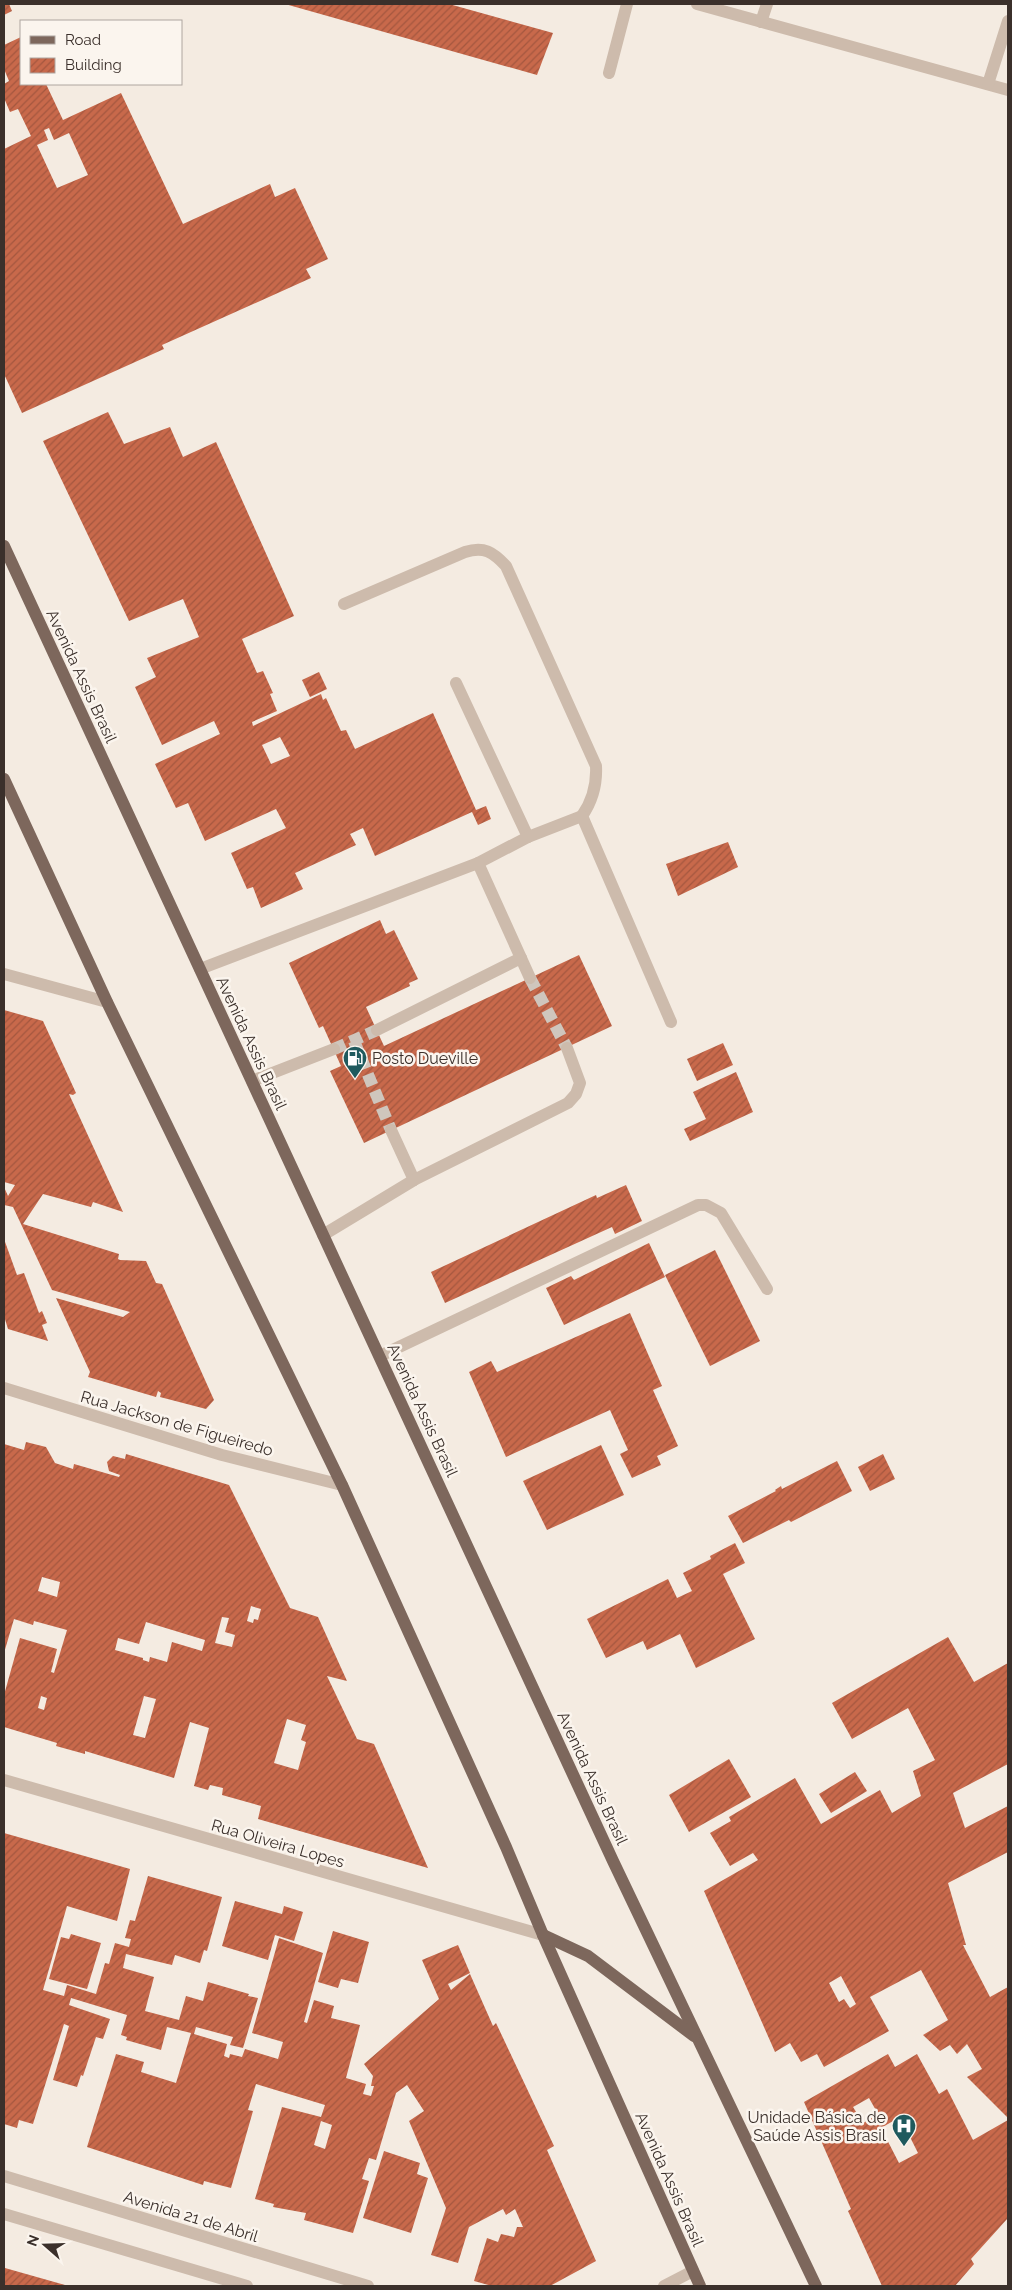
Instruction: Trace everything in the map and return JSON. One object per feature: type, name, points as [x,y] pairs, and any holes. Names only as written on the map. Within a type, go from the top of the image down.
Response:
[{"type":"main road","name":"Avenida Assis Brasil","points":[[4,546],[696,2038],[816,2286]]},
{"type":"main road","name":"Avenida Assis Brasil","points":[[4,779],[106,1002],[342,1485],[502,1838],[542,1936],[700,2286]]},
{"type":"main road","points":[[542,1936],[588,1956],[696,2038]]},
{"type":"street","points":[[609,73],[627,4]]},
{"type":"street","points":[[697,4],[1008,90]]},
{"type":"street","points":[[761,22],[767,4]]},
{"type":"street","points":[[988,84],[1008,21]]},
{"type":"street","points":[[200,969],[478,863],[528,837],[582,816],[594,793],[597,780],[596,766],[506,566],[497,557],[487,550],[476,548],[344,604]]},
{"type":"street","points":[[456,683],[528,837]]},
{"type":"street","points":[[582,816],[671,1022]]},
{"type":"street","points":[[478,863],[530,978]]},
{"type":"street","points":[[376,1030],[521,958]]},
{"type":"street","points":[[4,974],[106,1002]]},
{"type":"street","points":[[323,1235],[414,1180],[568,1103],[576,1094],[580,1083],[567,1048]]},
{"type":"street","points":[[252,1080],[334,1049]]},
{"type":"street","points":[[392,1130],[414,1180]]},
{"type":"street","points":[[380,1356],[698,1205],[706,1204],[721,1213],[767,1289]]},
{"type":"street","name":"Rua Jackson de Figueiredo","points":[[4,1388],[222,1455],[342,1485]]},
{"type":"street","name":"Rua Oliveira Lopes","points":[[4,1780],[542,1936]]},
{"type":"street","name":"Avenida 21 de Abril","points":[[4,2176],[368,2286]]},
{"type":"street","points":[[4,2214],[247,2286]]},
{"type":"street","points":[[664,2286],[693,2271]]},
{"type":"building","points":[[4,4],[9,4],[12,11],[4,15]]},
{"type":"building","points":[[285,4],[449,4],[553,33],[537,75]]},
{"type":"building","points":[[20,37],[20,85],[46,85],[63,120],[121,93],[183,224],[270,184],[275,197],[295,188],[328,259],[306,269],[311,278],[162,345],[164,349],[22,413],[4,374],[4,149],[31,136],[18,109],[10,112],[4,98],[4,84],[9,81],[4,69],[4,45]],"holes":[[[49,128],[54,140],[69,133],[88,175],[57,188],[37,145],[48,140],[44,130]]]},
{"type":"building","points":[[108,412],[124,444],[170,427],[183,457],[216,442],[294,616],[242,639],[257,673],[263,671],[273,693],[270,694],[277,711],[252,722],[253,726],[321,694],[323,700],[326,698],[341,731],[346,730],[355,749],[433,713],[476,810],[486,806],[491,819],[478,825],[472,812],[375,856],[363,828],[350,834],[356,845],[295,873],[303,889],[261,908],[253,887],[247,889],[231,853],[286,828],[276,809],[205,841],[188,803],[176,808],[155,764],[220,734],[214,721],[162,745],[135,687],[156,677],[147,658],[199,637],[183,599],[129,621],[43,441]],"holes":[[[280,737],[290,756],[271,764],[262,745]]]},
{"type":"building","points":[[319,672],[327,689],[310,697],[302,680]]},
{"type":"building","points":[[728,842],[738,867],[678,896],[666,864]]},
{"type":"building","points":[[380,920],[386,934],[394,930],[418,979],[409,983],[410,986],[366,1007],[384,1046],[579,955],[612,1026],[364,1143],[330,1071],[341,1066],[323,1026],[319,1028],[289,963]]},
{"type":"building","points":[[4,1010],[43,1021],[76,1093],[73,1095],[69,1094],[123,1212],[93,1202],[91,1207],[43,1194],[23,1224],[119,1254],[118,1259],[120,1260],[146,1261],[156,1283],[162,1284],[214,1400],[206,1409],[160,1397],[161,1393],[158,1391],[156,1397],[88,1377],[90,1372],[56,1298],[123,1317],[130,1312],[52,1290],[13,1207],[4,1205],[4,1187],[8,1196],[15,1185],[4,1182]]},
{"type":"building","points":[[723,1043],[733,1065],[697,1081],[687,1059]]},
{"type":"building","points":[[736,1072],[753,1112],[690,1141],[684,1129],[706,1119],[693,1092]]},
{"type":"building","points":[[626,1185],[642,1221],[615,1234],[612,1227],[445,1303],[431,1272],[596,1195],[597,1198]]},
{"type":"building","points":[[4,1239],[17,1275],[24,1273],[39,1313],[42,1311],[47,1323],[42,1325],[48,1341],[8,1329],[4,1316]]},
{"type":"building","points":[[649,1243],[665,1277],[564,1325],[546,1288],[571,1276],[574,1280]]},
{"type":"building","points":[[715,1250],[760,1341],[710,1366],[665,1275]]},
{"type":"building","points":[[630,1313],[662,1386],[653,1390],[678,1446],[657,1456],[661,1465],[632,1478],[620,1454],[628,1450],[610,1410],[506,1457],[469,1372],[491,1361],[497,1372]]},
{"type":"building","points":[[26,1442],[46,1447],[55,1463],[73,1469],[74,1464],[119,1477],[120,1475],[109,1471],[107,1462],[113,1456],[125,1459],[126,1454],[229,1485],[290,1608],[318,1617],[347,1681],[327,1676],[357,1739],[374,1744],[428,1868],[258,1819],[261,1806],[222,1795],[223,1788],[210,1785],[208,1790],[194,1786],[209,1728],[190,1722],[174,1778],[85,1751],[85,1754],[56,1746],[57,1743],[4,1727],[4,1695],[20,1638],[57,1649],[51,1672],[54,1673],[67,1630],[34,1621],[33,1625],[14,1619],[4,1653],[4,1444],[24,1450]],"holes":[[[42,1577],[60,1582],[57,1597],[38,1591]],[[251,1606],[261,1609],[258,1620],[254,1619],[253,1623],[247,1621]],[[222,1617],[229,1618],[225,1632],[235,1635],[232,1647],[215,1643]],[[146,1622],[205,1640],[202,1651],[172,1642],[167,1662],[150,1657],[149,1662],[143,1660],[143,1658],[115,1650],[118,1638],[139,1644]],[[41,1696],[47,1698],[44,1710],[38,1708]],[[144,1696],[156,1699],[145,1738],[133,1735]],[[287,1719],[306,1725],[301,1740],[306,1742],[298,1770],[274,1763]]]},
{"type":"building","points":[[601,1445],[624,1495],[547,1530],[523,1481]]},
{"type":"building","points":[[883,1454],[895,1479],[870,1491],[858,1467]]},
{"type":"building","points":[[837,1461],[852,1491],[791,1522],[789,1520],[743,1543],[728,1516],[776,1491],[781,1486],[782,1489]]},
{"type":"building","points":[[735,1543],[745,1563],[723,1574],[755,1639],[696,1668],[680,1634],[647,1650],[643,1641],[606,1658],[587,1619],[668,1579],[677,1598],[692,1591],[683,1573],[711,1559],[710,1556]]},
{"type":"building","points":[[948,1637],[974,1682],[1008,1663],[1008,1764],[953,1793],[965,1828],[1008,1806],[1008,1852],[948,1883],[966,1945],[963,1945],[990,1997],[1008,1987],[1008,2118],[967,2077],[982,2069],[967,2044],[957,2054],[950,2045],[940,2051],[923,2035],[948,2020],[921,1970],[870,1997],[889,2031],[824,2067],[817,2054],[801,2062],[790,2043],[775,2052],[704,1891],[758,1860],[753,1853],[730,1866],[710,1833],[731,1821],[729,1817],[795,1778],[821,1824],[880,1790],[892,1813],[921,1796],[913,1771],[935,1760],[908,1708],[852,1739],[832,1703]],"holes":[[[841,1976],[856,2004],[850,2008],[844,1999],[839,2002],[829,1983]]]},
{"type":"building","points":[[729,1759],[751,1797],[689,1832],[669,1795]]},
{"type":"building","points":[[855,1772],[867,1791],[831,1813],[819,1794]]},
{"type":"building","points":[[4,1833],[130,1869],[117,1921],[67,1906],[43,1990],[64,1996],[67,1985],[96,1994],[105,1963],[109,1964],[115,1943],[129,1947],[131,1939],[125,1938],[130,1920],[135,1921],[148,1876],[222,1897],[207,1951],[204,1950],[200,1963],[175,1955],[172,1965],[126,1954],[123,1968],[154,1977],[145,2011],[179,2020],[186,1996],[203,2001],[208,1982],[249,1994],[248,1996],[258,1998],[243,2048],[230,2045],[233,2037],[196,2027],[194,2034],[227,2044],[224,2056],[229,2058],[230,2054],[242,2057],[245,2049],[278,2059],[283,2042],[252,2033],[279,1938],[323,1953],[304,2022],[307,2023],[314,2000],[334,2006],[331,2018],[360,2025],[346,2078],[366,2084],[363,2094],[371,2096],[374,2086],[371,2086],[373,2076],[364,2064],[439,1999],[422,1960],[458,1945],[470,1973],[448,1984],[451,1990],[470,1974],[493,2026],[496,2023],[554,2146],[547,2150],[596,2261],[550,2286],[492,2286],[474,2281],[487,2238],[498,2242],[501,2234],[514,2237],[517,2227],[523,2227],[515,2209],[506,2215],[503,2209],[469,2227],[458,2263],[431,2255],[446,2208],[409,2121],[424,2111],[407,2085],[396,2093],[376,2160],[369,2158],[362,2179],[369,2181],[353,2233],[304,2220],[306,2213],[273,2207],[274,2204],[255,2199],[282,2107],[321,2117],[325,2105],[256,2084],[248,2110],[253,2111],[231,2188],[204,2181],[203,2185],[87,2147],[116,2054],[144,2062],[141,2072],[176,2083],[191,2033],[167,2027],[161,2050],[126,2040],[127,2037],[121,2035],[127,2015],[71,1998],[69,2005],[110,2019],[103,2039],[96,2037],[83,2076],[81,2075],[77,2087],[53,2080],[69,2026],[64,2024],[33,2124],[19,2120],[17,2128],[4,2124]],"holes":[[[321,2121],[332,2125],[325,2149],[314,2145]]]},
{"type":"building","points":[[235,1901],[282,1914],[284,1906],[303,1912],[294,1941],[275,1935],[268,1960],[222,1946]]},
{"type":"building","points":[[333,1931],[369,1942],[358,1983],[341,1979],[338,1988],[318,1982]]},
{"type":"building","points":[[71,1934],[101,1943],[87,1989],[49,1979],[61,1937],[69,1939]]},
{"type":"building","points":[[888,2054],[895,2067],[917,2054],[939,2094],[947,2089],[973,2140],[1008,2120],[1008,2218],[971,2259],[974,2264],[955,2286],[882,2286],[848,2211],[851,2209],[804,2102]],"holes":[[[869,2098],[878,2114],[863,2123],[853,2107]],[[900,2117],[918,2153],[899,2163],[881,2128]]]},
{"type":"building","points":[[384,2151],[420,2163],[417,2174],[428,2178],[411,2233],[363,2218]]},
{"type":"building","points":[[5,2268],[65,2285],[65,2286],[4,2286]]},
{"type":"tunnel","points":[[530,978],[567,1048]]},
{"type":"tunnel","points":[[334,1049],[377,1030]]},
{"type":"tunnel","points":[[354,1041],[391,1130]]},
{"type":"place","name":"Posto Dueville","points":[[355,1079]]},
{"type":"place","name":"Unidade Básica de Saúde Assis Brasil","points":[[904,2147]]}]
